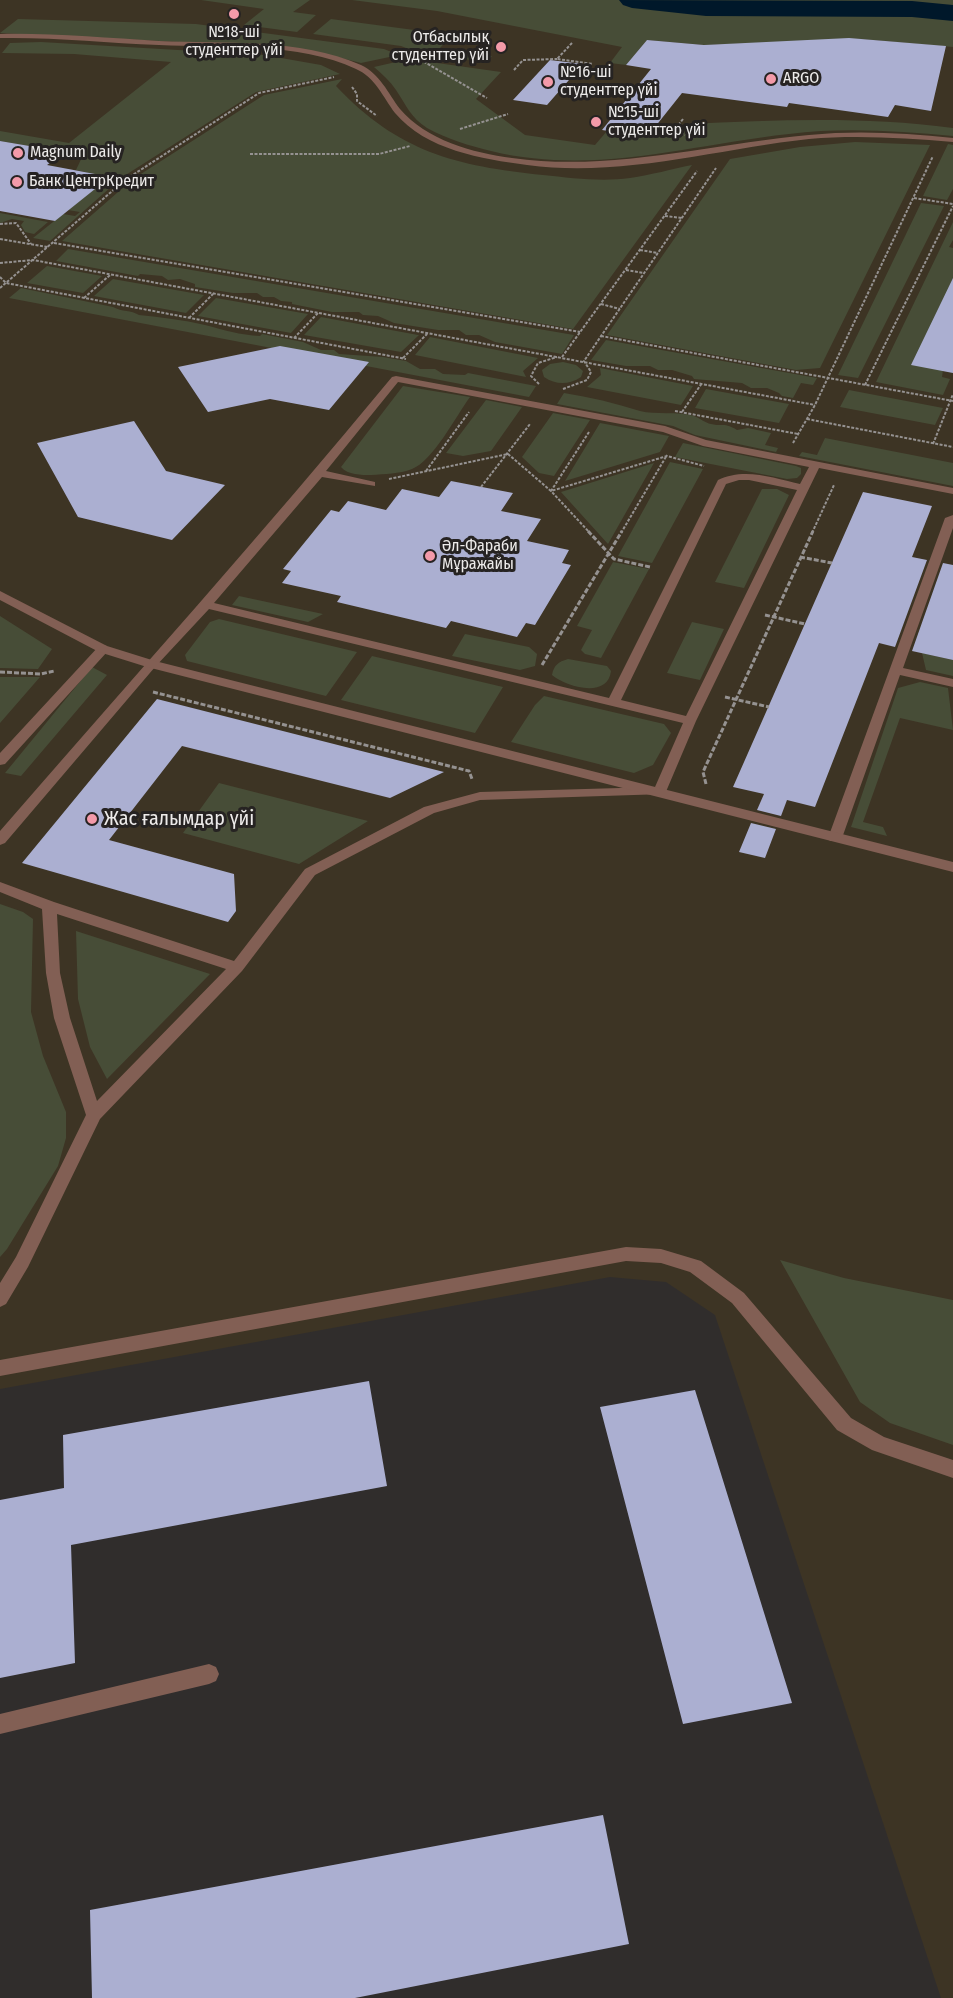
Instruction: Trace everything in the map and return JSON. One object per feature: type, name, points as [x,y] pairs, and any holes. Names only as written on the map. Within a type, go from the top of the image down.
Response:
[{"type":"street","points":[[0,36],[277,50],[337,59],[366,70],[377,80],[399,112],[415,127],[433,137],[507,160],[577,166],[642,162],[827,135],[872,135],[953,141]]},
{"type":"street","points":[[0,840],[151,664],[206,605],[396,379],[666,429],[703,443],[953,491]]},
{"type":"street","points":[[660,791],[690,721],[815,465]]},
{"type":"street","points":[[319,473],[371,484]]},
{"type":"street","points":[[613,703],[722,482],[739,476],[806,484]]},
{"type":"street","points":[[835,838],[951,518],[953,518]]},
{"type":"street","points":[[0,595],[103,649],[151,664],[953,867]]},
{"type":"street","points":[[206,605],[690,721]]},
{"type":"street","points":[[0,761],[103,649]]},
{"type":"street","points":[[895,670],[953,683]]},
{"type":"street","points":[[0,1299],[22,1262],[94,1115],[237,967],[310,872],[429,810],[480,796],[660,791]]},
{"type":"street","points":[[0,887],[49,906],[237,967]]},
{"type":"street","points":[[49,906],[53,973],[62,1018],[94,1115]]},
{"type":"street","points":[[0,1368],[626,1254],[661,1257],[695,1266],[738,1298],[844,1424],[879,1443],[953,1469]]},
{"type":"street","points":[[0,1724],[209,1674]]},
{"type":"path","points":[[557,59],[572,43]]},
{"type":"path","points":[[412,55],[488,98]]},
{"type":"path","points":[[514,70],[523,60],[557,59],[593,64]]},
{"type":"path","points":[[0,288],[125,180],[260,93],[366,70]]},
{"type":"path","points":[[250,154],[379,154],[508,114]]},
{"type":"path","points":[[676,128],[683,118]]},
{"type":"path","points":[[784,459],[815,405],[941,139]]},
{"type":"path","points":[[584,361],[720,163]]},
{"type":"path","points":[[562,357],[702,165]]},
{"type":"path","points":[[865,385],[953,205],[914,198]]},
{"type":"path","points":[[665,216],[682,218]]},
{"type":"path","points":[[0,224],[16,223],[31,244]]},
{"type":"path","points":[[0,239],[49,247]]},
{"type":"path","points":[[54,243],[580,332]]},
{"type":"path","points":[[640,250],[658,253]]},
{"type":"path","points":[[0,263],[33,260],[815,405]]},
{"type":"path","points":[[626,270],[644,273]]},
{"type":"path","points":[[84,298],[111,274]]},
{"type":"path","points":[[0,277],[6,283]]},
{"type":"path","points":[[189,318],[213,293]]},
{"type":"path","points":[[601,304],[620,309]]},
{"type":"path","points":[[294,338],[319,313]]},
{"type":"path","points":[[403,358],[427,334]]},
{"type":"path","points":[[600,336],[952,401]]},
{"type":"path","points":[[539,384],[531,376],[538,363],[558,356]]},
{"type":"path","points":[[563,389],[587,380],[591,372],[584,361]]},
{"type":"path","points":[[682,412],[702,383]]},
{"type":"path","points":[[933,444],[953,394]]},
{"type":"path","points":[[426,471],[482,395]]},
{"type":"path","points":[[482,487],[543,406]]},
{"type":"path","points":[[551,491],[599,417]]},
{"type":"path","points":[[807,419],[953,447]]},
{"type":"path","points":[[531,684],[679,434]]},
{"type":"path","points":[[371,484],[508,454]]},
{"type":"path","points":[[508,454],[551,491],[614,559],[650,567]]},
{"type":"path","points":[[551,491],[667,456],[704,466]]},
{"type":"path","points":[[715,808],[703,772],[834,484],[806,484]]},
{"type":"path","points":[[772,551],[832,563]]},
{"type":"path","points":[[744,611],[805,624]]},
{"type":"path","points":[[0,672],[41,674],[87,664]]},
{"type":"path","points":[[147,692],[160,692],[469,771],[480,796]]},
{"type":"path","points":[[704,692],[769,706]]},
{"type":"shaded area","points":[[0,0],[426,0],[953,20],[953,1998],[941,1998],[715,1315],[666,1282],[610,1277],[0,1389]]},
{"type":"green space","points":[[201,0],[310,0],[293,12],[316,15],[297,32],[244,25],[264,9]]},
{"type":"green space","points":[[352,0],[953,0],[953,47],[861,39],[704,45],[647,40],[626,65],[610,63],[622,47],[437,11]]},
{"type":"green space","points":[[18,19],[196,24],[384,49],[399,55],[361,63],[317,52],[259,46],[0,33]]},
{"type":"green space","points":[[331,19],[452,35],[440,48],[492,56],[486,62],[419,53],[401,46],[313,34]]},
{"type":"green space","points":[[41,42],[264,55],[321,65],[340,74],[256,92],[121,178],[50,241],[33,238],[63,214],[75,216],[80,212],[68,210],[104,181],[89,178],[94,174],[76,170],[83,155],[0,141],[0,131],[69,143],[171,62],[74,54],[2,53],[10,43]]},
{"type":"green space","points":[[409,59],[501,72],[476,99],[525,135],[595,145],[607,131],[647,137],[658,123],[679,136],[687,124],[853,120],[953,128],[953,136],[891,131],[810,132],[604,160],[529,158],[467,144],[442,136],[421,124],[409,111],[396,90],[374,67]]},
{"type":"green space","points":[[342,79],[336,86],[359,108],[406,141],[430,152],[483,167],[598,180],[630,178],[692,165],[573,329],[62,241],[133,179],[264,95]]},
{"type":"green space","points":[[855,142],[930,145],[820,368],[796,370],[607,335],[730,159],[800,147]]},
{"type":"green space","points":[[948,144],[953,145],[953,189],[947,200],[923,196]]},
{"type":"green space","points":[[921,203],[944,206],[858,378],[838,375]]},
{"type":"green space","points":[[0,213],[48,222],[34,234],[25,232],[21,225],[24,221],[12,219],[0,223]]},
{"type":"green space","points":[[953,222],[953,240],[949,247],[953,248],[953,300],[942,377],[950,379],[943,395],[876,382]]},
{"type":"green space","points":[[68,249],[574,335],[562,354],[495,342],[479,335],[466,335],[459,330],[438,330],[394,323],[378,316],[363,315],[359,312],[332,312],[292,304],[292,302],[281,301],[274,297],[263,297],[257,293],[233,293],[195,287],[195,284],[180,279],[168,280],[162,276],[140,274],[138,276],[56,261]]},
{"type":"green space","points":[[47,266],[102,276],[83,293],[27,283]]},
{"type":"green space","points":[[113,279],[204,295],[186,313],[94,296]]},
{"type":"green space","points":[[21,288],[113,307],[139,315],[205,325],[246,335],[260,336],[262,334],[303,342],[321,350],[334,350],[339,354],[406,361],[420,369],[435,369],[443,374],[465,375],[468,373],[536,386],[529,397],[9,298]]},
{"type":"green space","points":[[216,298],[308,314],[291,333],[198,316]]},
{"type":"green space","points":[[321,317],[419,335],[401,352],[304,335]]},
{"type":"green space","points":[[430,337],[538,358],[523,371],[526,377],[415,355]]},
{"type":"green space","points":[[606,340],[817,378],[813,385],[801,383],[793,398],[782,396],[767,388],[751,388],[742,383],[694,379],[692,376],[672,370],[591,360]]},
{"type":"green space","points":[[563,362],[576,365],[583,371],[581,377],[572,382],[562,383],[553,382],[544,377],[542,370],[550,364]]},
{"type":"green space","points":[[600,368],[693,386],[681,405],[587,387],[601,375]]},
{"type":"green space","points":[[403,386],[470,397],[436,448],[412,469],[371,475],[355,474],[344,470],[341,467]]},
{"type":"green space","points":[[706,389],[789,404],[779,423],[695,408]]},
{"type":"green space","points":[[849,390],[943,408],[935,425],[840,407]]},
{"type":"green space","points":[[564,393],[646,412],[688,415],[737,430],[748,428],[771,433],[765,445],[778,448],[776,452],[695,435],[673,426],[557,404]]},
{"type":"green space","points":[[486,400],[522,407],[491,451],[463,456],[446,453]]},
{"type":"green space","points":[[553,413],[590,420],[554,476],[539,473],[522,457]]},
{"type":"green space","points":[[600,423],[669,436],[660,452],[565,481]]},
{"type":"green space","points":[[825,438],[953,463],[953,486],[799,456],[802,452],[817,455]]},
{"type":"green space","points":[[683,443],[796,466],[801,468],[801,474],[797,478],[787,479],[675,457]]},
{"type":"green space","points":[[670,462],[703,469],[652,563],[618,556]]},
{"type":"green space","points":[[654,463],[608,544],[561,492]]},
{"type":"green space","points":[[762,489],[777,489],[789,495],[744,588],[715,582]]},
{"type":"green space","points":[[613,562],[649,569],[601,658],[585,654],[581,650],[592,630],[577,626]]},
{"type":"green space","points":[[239,596],[323,614],[308,622],[232,605]]},
{"type":"green space","points":[[0,616],[52,649],[38,669],[0,668]]},
{"type":"green space","points":[[219,619],[357,652],[326,696],[187,661],[185,655],[210,622]]},
{"type":"green space","points":[[692,622],[724,629],[700,680],[667,673]]},
{"type":"green space","points":[[465,634],[529,647],[537,654],[535,666],[520,670],[452,656]]},
{"type":"green space","points":[[922,653],[953,660],[953,676],[926,670]]},
{"type":"green space","points":[[372,656],[503,687],[475,733],[341,700]]},
{"type":"green space","points":[[568,659],[607,666],[611,671],[608,680],[595,688],[586,688],[567,683],[552,675],[557,664]]},
{"type":"green space","points":[[92,667],[107,675],[21,776],[5,773]]},
{"type":"green space","points":[[0,677],[40,677],[0,723]]},
{"type":"green space","points":[[920,682],[948,688],[953,730],[900,718],[863,822],[883,827],[887,836],[851,827],[898,688]]},
{"type":"green space","points":[[544,696],[664,724],[671,733],[653,765],[634,773],[511,742],[535,705]]},
{"type":"green space","points":[[219,783],[368,821],[299,864],[183,833]]},
{"type":"green space","points":[[0,904],[23,912],[33,919],[31,1012],[43,1056],[66,1112],[66,1138],[58,1166],[0,1257]]},
{"type":"green space","points":[[76,931],[210,974],[107,1079],[90,1047],[78,999]]},
{"type":"green space","points":[[780,1260],[844,1278],[953,1300],[953,1445],[890,1423],[860,1402]]},
{"type":"building","points":[[849,38],[946,46],[931,111],[895,105],[888,117],[789,103],[787,107],[682,93],[647,137],[602,130],[651,69],[626,65],[647,40],[704,45]]},
{"type":"building","name":"№16-ші студенттер үйі","points":[[550,60],[583,64],[547,105],[513,100]]},
{"type":"building","points":[[0,141],[65,152],[47,165],[95,174],[89,178],[105,181],[55,221],[0,211]]},
{"type":"building","points":[[953,278],[953,373],[911,365]]},
{"type":"building","points":[[280,346],[369,362],[329,410],[270,399],[208,412],[178,367]]},
{"type":"building","points":[[134,421],[166,471],[225,485],[172,540],[78,517],[37,443]]},
{"type":"building","name":"Әл-Фараби Мұражайы","points":[[451,481],[513,493],[501,511],[541,519],[527,541],[569,550],[562,563],[571,565],[535,625],[526,623],[517,637],[451,621],[446,628],[337,602],[341,596],[282,583],[291,571],[283,569],[331,510],[339,512],[348,501],[386,510],[402,489],[439,497]]},
{"type":"building","points":[[863,492],[932,506],[912,557],[927,560],[895,647],[879,643],[815,807],[787,800],[781,816],[757,810],[764,794],[733,787]]},
{"type":"building","points":[[943,563],[953,565],[953,660],[912,651]]},
{"type":"building","name":"Жас ғалымдар үйі","points":[[157,699],[444,772],[390,798],[182,746],[109,840],[234,874],[236,911],[228,922],[22,863]]},
{"type":"building","points":[[751,823],[776,829],[765,858],[739,852]]},
{"type":"building","points":[[369,1381],[387,1486],[71,1545],[75,1663],[0,1678],[0,1500],[64,1488],[63,1435]]},
{"type":"building","points":[[695,1390],[792,1703],[683,1724],[600,1407]]},
{"type":"building","points":[[603,1815],[629,1944],[355,1998],[92,1998],[90,1910]]},
{"type":"waterway","points":[[632,0],[706,8],[912,9],[953,13]]},
{"type":"place","name":"№18-ші студенттер үйі","points":[[234,14]]},
{"type":"place","name":"Отбасылық студенттер үйі","points":[[501,47]]},
{"type":"place","name":"ARGO","points":[[771,79]]},
{"type":"place","name":"№16-ші студенттер үйі","points":[[548,82]]},
{"type":"place","name":"№15-ші студенттер үйі","points":[[596,122]]},
{"type":"place","name":"Magnum Daily","points":[[18,153]]},
{"type":"place","name":"Банк ЦентрКредит","points":[[17,182]]},
{"type":"place","name":"Әл-Фараби Мұражайы","points":[[430,556]]},
{"type":"place","name":"Жас ғалымдар үйі","points":[[92,819]]}]
